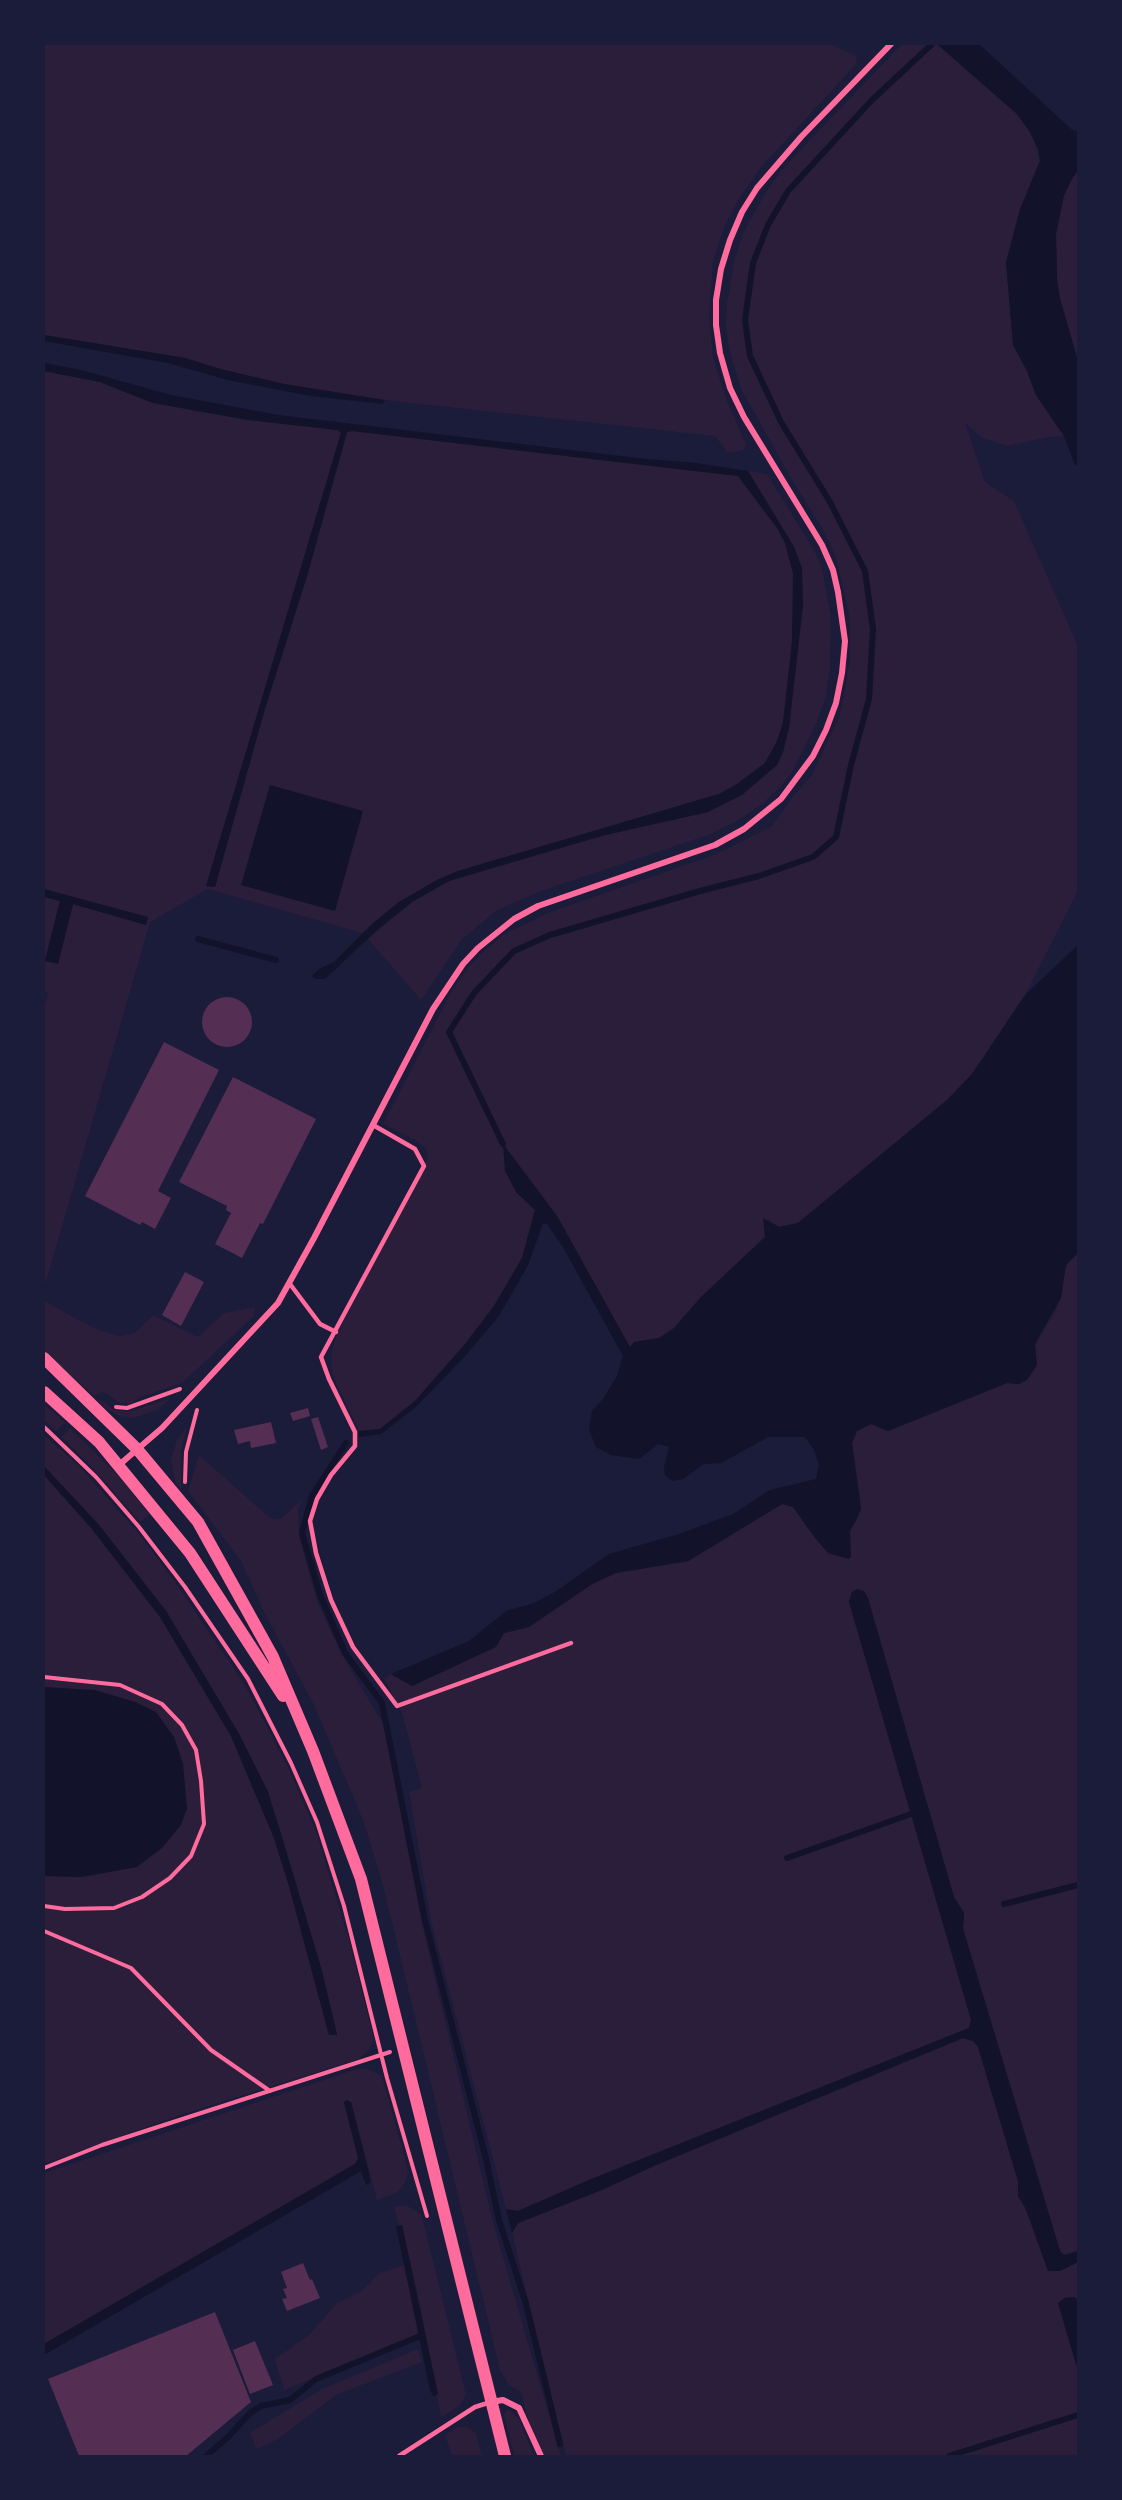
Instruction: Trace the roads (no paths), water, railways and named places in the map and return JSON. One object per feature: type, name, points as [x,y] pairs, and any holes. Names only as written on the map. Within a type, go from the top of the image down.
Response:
[{"type":"main road","points":[[44,1358],[137,1449],[178,1495],[198,1522],[273,1657],[314,1751],[361,1879],[505,2457]]},
{"type":"main road","points":[[44,1392],[75,1418],[119,1465],[190,1553],[301,1725]]},
{"type":"street","points":[[119,1465],[162,1428],[278,1303],[433,1009],[463,964],[514,918],[538,906],[715,845],[744,830],[787,791],[813,756],[836,703],[842,673],[844,641],[842,614],[832,570],[822,545],[748,425],[730,388],[720,353],[716,325],[717,300],[721,269],[730,240],[742,212],[757,188],[801,137],[891,44]]},
{"type":"street","points":[[491,2403],[503,2400],[519,2408],[541,2457]]},
{"type":"lane","points":[[373,1125],[415,1149],[424,1166],[321,1357],[355,1432],[355,1446],[331,1475],[317,1499],[310,1521],[316,1553],[331,1600],[353,1647],[397,1706],[571,1643]]},
{"type":"lane","points":[[290,1284],[320,1324],[336,1332]]},
{"type":"lane","points":[[399,2457],[475,2407],[491,2403]]},
{"type":"waterway","points":[[503,1144],[449,1032],[474,993],[514,951],[550,935],[759,876],[813,857],[836,837],[851,765],[869,699],[873,629],[865,571],[830,502],[781,422],[750,356],[745,320],[753,263],[768,225],[788,191],[871,101],[932,44]]},
{"type":"waterway","points":[[198,939],[276,960]]},
{"type":"waterway","points":[[346,1443],[312,1496],[302,1533],[320,1595],[345,1653],[382,1703],[425,1920],[486,2159],[499,2220],[526,2304],[560,2444]]},
{"type":"waterway","points":[[787,1858],[911,1814]]},
{"type":"waterway","points":[[1004,1904],[1078,1885]]},
{"type":"waterway","points":[[206,2456],[250,2413],[261,2406],[290,2400],[316,2379],[420,2336]]},
{"type":"waterway","points":[[949,2456],[1078,2415]]}]
